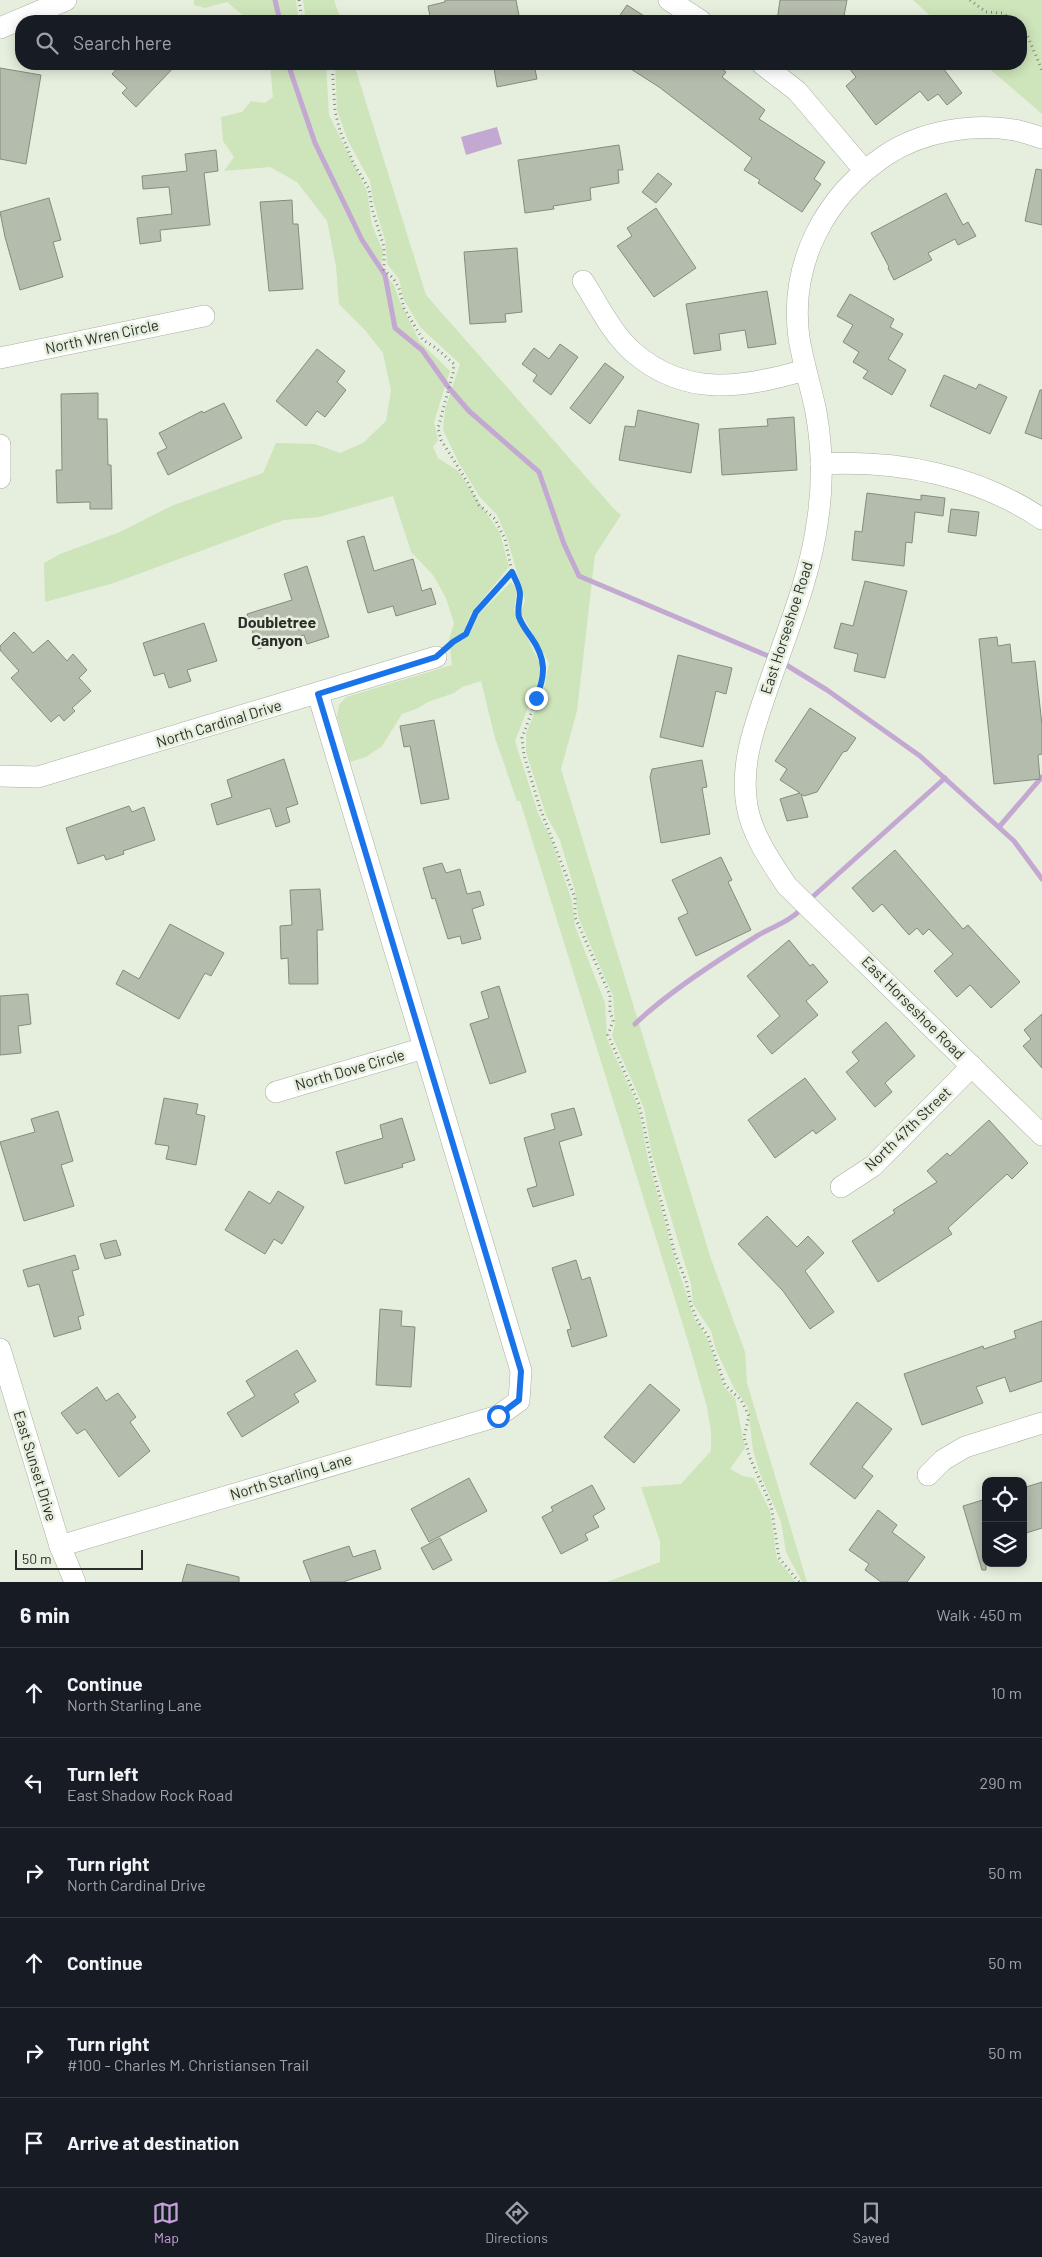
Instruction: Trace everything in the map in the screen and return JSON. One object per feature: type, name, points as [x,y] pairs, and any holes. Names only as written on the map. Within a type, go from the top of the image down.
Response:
[{"type":"street","points":[[31,15],[66,0]]},
{"type":"street","points":[[669,0],[692,15]]},
{"type":"street","points":[[0,28],[15,22]]},
{"type":"street","points":[[770,70],[797,91],[864,170]]},
{"type":"street","name":"East Horseshoe Road","points":[[1042,138],[1015,130],[979,128],[948,131],[920,139],[891,152],[864,170],[825,216],[806,259],[798,302],[799,337],[816,413],[821,464],[819,515],[807,570],[748,746],[745,782],[747,807],[758,838],[787,886],[1042,1135]]},
{"type":"street","points":[[583,281],[614,330],[632,352],[658,370],[680,380],[702,385],[743,385],[768,381],[805,370]]},
{"type":"street","name":"North Wren Circle","points":[[0,358],[204,316]]},
{"type":"street","points":[[0,445],[0,478]]},
{"type":"street","points":[[821,464],[850,462],[889,464],[951,476],[992,491],[1042,519]]},
{"type":"street","name":"North Cardinal Drive","points":[[0,776],[38,777],[436,657]]},
{"type":"street","points":[[318,694],[424,1048]]},
{"type":"street","name":"North Dove Circle","points":[[276,1092],[424,1048]]},
{"type":"street","name":"North Starling Lane","points":[[60,1546],[498,1416],[519,1400],[521,1371],[424,1048]]},
{"type":"street","name":"North 47th Street","points":[[841,1187],[873,1166],[972,1066]]},
{"type":"street","name":"East Sunset Drive","points":[[0,1349],[60,1546],[75,1582]]},
{"type":"street","points":[[928,1475],[943,1460],[965,1447],[1042,1423]]},
{"type":"path","points":[[299,0],[301,15]]},
{"type":"path","points":[[970,0],[986,12],[1002,13],[1005,15]]},
{"type":"path","points":[[1027,36],[1042,70]]},
{"type":"path","points":[[332,70],[335,111],[340,131],[354,164],[369,188],[372,209],[384,247],[384,270],[393,278],[399,288],[404,308],[423,340],[436,348],[454,364],[438,428],[442,440],[479,505],[495,519],[505,539],[512,572],[520,592],[518,612],[522,624],[542,656],[544,668],[542,684],[522,738],[524,755],[540,808],[575,898],[575,917],[610,995],[610,1011],[613,1021],[608,1035],[639,1104],[654,1174],[675,1254],[686,1281],[691,1305],[698,1322],[708,1336],[725,1385],[741,1400],[749,1416],[744,1437],[750,1458],[771,1505],[779,1558],[799,1582]]},
{"type":"path","points":[[436,657],[453,642],[466,634],[476,612],[512,572]]},
{"type":"green space","points":[[194,0],[296,0],[298,15],[243,15],[227,2],[205,8],[194,5]]},
{"type":"green space","points":[[303,0],[334,0],[339,15],[305,15]]},
{"type":"green space","points":[[913,0],[1042,0],[1042,114],[991,70],[1027,70],[1027,15],[929,15]]},
{"type":"green space","points":[[271,70],[326,70],[329,115],[367,191],[372,225],[383,251],[381,269],[394,285],[400,302],[420,342],[450,371],[434,422],[438,440],[433,447],[438,458],[458,471],[500,533],[509,567],[471,613],[463,633],[448,643],[454,623],[446,598],[433,575],[411,552],[393,496],[319,517],[284,520],[114,583],[45,602],[44,563],[60,554],[120,532],[171,506],[263,473],[276,443],[315,444],[340,453],[363,443],[386,421],[391,391],[383,353],[365,330],[339,304],[336,266],[327,221],[297,182],[270,167],[224,171],[234,157],[223,141],[221,117],[242,112],[251,101],[265,103],[273,97]]},
{"type":"green space","points":[[335,70],[356,70],[426,295],[621,515],[595,555],[577,711],[561,769],[711,1259],[745,1352],[747,1383],[807,1582],[802,1582],[786,1552],[781,1522],[760,1474],[753,1450],[748,1407],[734,1388],[716,1350],[711,1331],[693,1304],[691,1284],[652,1155],[644,1108],[612,1036],[615,1024],[613,996],[578,917],[575,891],[560,840],[546,815],[526,752],[526,734],[545,685],[549,663],[521,613],[525,600],[507,538],[497,515],[479,496],[459,463],[443,430],[445,409],[460,364],[420,327],[403,298],[399,279],[387,264],[385,240],[373,201],[370,181],[348,141],[337,110]]},
{"type":"green space","points":[[511,582],[517,589],[514,611],[540,664],[538,682],[515,741],[538,813],[551,839],[572,901],[575,926],[605,1003],[607,1039],[638,1106],[648,1159],[674,1256],[694,1318],[708,1340],[724,1387],[735,1398],[745,1448],[730,1469],[743,1476],[754,1478],[770,1511],[777,1559],[796,1582],[607,1582],[660,1562],[660,1541],[641,1487],[681,1484],[711,1451],[711,1432],[707,1407],[691,1351],[520,801],[517,801],[495,738],[481,681],[462,687],[454,693],[402,714],[382,746],[366,757],[350,762],[337,717],[339,705],[346,697],[452,665],[450,648],[471,632],[479,614]]},
{"type":"shaded area","points":[[497,127],[502,144],[466,155],[461,137]]},
{"type":"building","points":[[445,0],[516,0],[519,15],[430,15],[428,6],[445,2]]},
{"type":"building","points":[[780,0],[847,0],[844,15],[778,15]]},
{"type":"building","points":[[627,5],[643,15],[620,15]]},
{"type":"building","points":[[0,68],[41,75],[26,164],[0,159]]},
{"type":"building","points":[[116,70],[171,70],[136,107],[122,93],[127,88],[112,74]]},
{"type":"building","points":[[494,70],[535,70],[537,79],[497,87]]},
{"type":"building","points":[[632,70],[724,70],[726,72],[722,77],[765,110],[759,119],[825,162],[814,179],[821,184],[802,212],[758,183],[760,180],[744,170],[752,158],[659,87]]},
{"type":"building","points":[[851,70],[945,70],[962,93],[947,105],[938,94],[928,101],[920,91],[876,125],[846,86],[856,77]]},
{"type":"building","points":[[619,145],[623,170],[618,170],[619,183],[590,188],[591,200],[553,206],[554,209],[525,213],[518,160]]},
{"type":"building","points":[[216,150],[218,171],[204,173],[210,225],[160,230],[161,241],[140,244],[137,218],[172,214],[169,187],[143,189],[142,176],[187,171],[185,154]]},
{"type":"building","points":[[1036,169],[1042,170],[1042,225],[1025,221]]},
{"type":"building","points":[[658,173],[672,184],[656,203],[642,192]]},
{"type":"building","points":[[946,193],[963,225],[968,222],[976,236],[958,245],[955,239],[928,253],[932,260],[894,280],[871,233]]},
{"type":"building","points":[[49,198],[61,240],[53,242],[63,277],[20,290],[0,212]]},
{"type":"building","points":[[292,200],[293,224],[298,224],[303,289],[269,291],[260,202]]},
{"type":"building","points":[[656,208],[696,268],[654,297],[617,246],[632,236],[627,228]]},
{"type":"building","points":[[517,248],[522,312],[505,314],[506,322],[470,324],[464,252]]},
{"type":"building","points":[[767,291],[776,344],[748,348],[745,330],[719,334],[721,350],[694,354],[686,304]]},
{"type":"building","points":[[850,294],[894,319],[890,327],[903,334],[888,359],[906,370],[892,395],[863,378],[868,371],[853,362],[859,352],[843,342],[853,325],[837,316]]},
{"type":"building","points":[[560,344],[578,357],[551,395],[533,381],[537,375],[522,364],[534,348],[549,359]]},
{"type":"building","points":[[317,349],[345,371],[337,382],[346,390],[325,417],[317,411],[306,426],[276,401]]},
{"type":"building","points":[[605,363],[624,377],[590,424],[570,408]]},
{"type":"building","points":[[944,375],[976,389],[979,384],[1007,397],[990,434],[930,406]]},
{"type":"building","points":[[1040,390],[1042,390],[1042,439],[1025,433]]},
{"type":"building","points":[[98,393],[98,419],[107,419],[108,465],[111,465],[112,509],[90,509],[90,502],[57,503],[56,470],[62,470],[61,394]]},
{"type":"building","points":[[224,403],[242,438],[168,475],[157,453],[167,448],[159,433],[202,411],[203,413]]},
{"type":"building","points":[[638,410],[699,424],[691,473],[619,460],[625,426],[635,427]]},
{"type":"building","points":[[794,417],[797,470],[722,475],[719,429],[768,426],[767,419]]},
{"type":"building","points":[[867,493],[921,500],[921,495],[945,498],[943,516],[915,512],[912,543],[906,542],[904,566],[852,560],[855,531],[862,532]]},
{"type":"building","points":[[951,509],[979,512],[976,536],[948,532]]},
{"type":"building","points":[[364,536],[374,571],[413,559],[422,591],[431,588],[436,604],[396,616],[393,606],[368,613],[347,541]]},
{"type":"building","points":[[307,566],[329,637],[307,644],[304,635],[258,649],[247,614],[292,600],[284,574]]},
{"type":"building","points":[[865,581],[907,591],[885,678],[854,671],[858,654],[834,648],[841,623],[853,626]]},
{"type":"building","points":[[204,623],[217,661],[187,670],[191,681],[169,688],[164,673],[154,676],[143,643]]},
{"type":"building","points":[[14,632],[33,653],[48,640],[67,661],[73,654],[87,670],[79,678],[91,691],[72,708],[75,711],[64,721],[59,715],[51,722],[11,678],[19,671],[0,650],[0,646]]},
{"type":"building","points":[[997,637],[998,646],[1010,644],[1012,663],[1035,661],[1042,725],[1042,754],[1038,755],[1040,779],[994,784],[979,639]]},
{"type":"building","points":[[678,655],[732,668],[726,694],[716,691],[703,747],[660,737]]},
{"type":"building","points":[[810,708],[856,738],[847,751],[843,752],[817,792],[804,796],[801,794],[808,817],[787,821],[780,799],[800,793],[780,780],[787,769],[775,761]]},
{"type":"building","points":[[434,720],[449,799],[421,804],[410,746],[404,747],[400,726]]},
{"type":"building","points":[[284,759],[298,804],[286,808],[290,822],[276,827],[270,808],[217,825],[211,804],[232,797],[227,780]]},
{"type":"building","points":[[702,760],[707,787],[702,788],[710,834],[661,843],[650,777],[652,769]]},
{"type":"building","points":[[129,806],[132,812],[144,807],[155,840],[123,851],[124,854],[106,860],[104,855],[78,864],[66,828]]},
{"type":"building","points":[[895,850],[963,929],[968,925],[1020,982],[991,1008],[970,985],[957,997],[934,971],[953,954],[929,929],[923,935],[917,928],[909,935],[882,904],[873,912],[852,888]]},
{"type":"building","points":[[721,857],[732,880],[728,882],[751,930],[696,956],[678,918],[688,913],[672,880]]},
{"type":"building","points":[[442,863],[446,873],[460,869],[467,894],[480,891],[484,905],[472,909],[481,939],[462,944],[460,936],[448,939],[435,898],[432,899],[423,868]]},
{"type":"building","points":[[320,889],[323,930],[317,930],[318,984],[289,984],[288,958],[281,959],[280,926],[292,925],[290,890]]},
{"type":"building","points":[[170,924],[224,953],[211,976],[205,973],[179,1019],[116,984],[123,970],[139,979]]},
{"type":"building","points":[[789,940],[810,966],[813,964],[828,982],[806,1001],[818,1015],[772,1054],[757,1036],[780,1016],[747,976]]},
{"type":"building","points":[[499,986],[526,1072],[490,1084],[470,1024],[489,1018],[481,992]]},
{"type":"building","points":[[28,994],[31,1024],[18,1026],[21,1053],[0,1055],[0,996]]},
{"type":"building","points":[[1042,1014],[1042,1068],[1023,1046],[1031,1039],[1024,1030]]},
{"type":"building","points":[[886,1022],[915,1056],[885,1083],[892,1092],[875,1107],[846,1072],[859,1061],[852,1052]]},
{"type":"building","points":[[805,1078],[836,1119],[816,1134],[813,1130],[775,1158],[748,1120]]},
{"type":"building","points":[[164,1098],[198,1104],[196,1114],[205,1116],[196,1165],[166,1159],[169,1146],[155,1144]]},
{"type":"building","points":[[574,1108],[582,1135],[559,1142],[574,1195],[533,1207],[527,1189],[537,1186],[524,1138],[555,1129],[551,1114]]},
{"type":"building","points":[[58,1111],[73,1161],[61,1165],[74,1206],[24,1221],[0,1142],[35,1132],[31,1119]]},
{"type":"building","points":[[402,1118],[415,1160],[402,1164],[403,1167],[345,1184],[336,1152],[383,1138],[380,1125]]},
{"type":"building","points":[[989,1120],[1028,1163],[1012,1179],[1007,1174],[948,1228],[952,1234],[878,1282],[852,1241],[895,1213],[893,1210],[937,1182],[927,1171],[947,1153],[950,1156]]},
{"type":"building","points":[[249,1191],[270,1204],[278,1191],[304,1207],[282,1244],[274,1239],[265,1254],[225,1230]]},
{"type":"building","points":[[767,1216],[797,1247],[808,1236],[824,1253],[805,1271],[834,1312],[810,1329],[783,1291],[738,1244]]},
{"type":"building","points":[[116,1240],[121,1255],[105,1259],[100,1244]]},
{"type":"building","points":[[75,1255],[79,1269],[72,1271],[84,1315],[78,1317],[81,1329],[54,1337],[39,1284],[28,1287],[23,1270]]},
{"type":"building","points":[[576,1260],[582,1280],[590,1277],[607,1336],[572,1347],[567,1330],[571,1329],[552,1268]]},
{"type":"building","points":[[380,1309],[402,1311],[401,1326],[415,1327],[411,1387],[376,1385]]},
{"type":"building","points":[[1042,1321],[1042,1381],[1010,1392],[1005,1377],[976,1387],[983,1403],[922,1425],[904,1374],[983,1346],[984,1349],[1016,1338],[1014,1331]]},
{"type":"building","points":[[297,1350],[316,1381],[294,1394],[299,1402],[242,1437],[227,1413],[255,1396],[246,1381]]},
{"type":"building","points":[[650,1384],[680,1410],[634,1463],[604,1437]]},
{"type":"building","points":[[97,1387],[106,1401],[118,1393],[136,1417],[130,1422],[150,1451],[119,1477],[85,1429],[77,1434],[61,1413]]},
{"type":"building","points":[[857,1402],[892,1429],[862,1467],[873,1476],[855,1499],[810,1464]]},
{"type":"building","points":[[469,1478],[487,1511],[429,1542],[411,1509]]},
{"type":"building","points":[[1042,1482],[1042,1528],[1027,1533],[1027,1522],[1027,1487]]},
{"type":"building","points":[[592,1485],[605,1509],[593,1516],[599,1527],[585,1534],[588,1540],[561,1554],[542,1517],[553,1511],[551,1507]]},
{"type":"building","points":[[982,1500],[982,1567],[986,1567],[986,1570],[982,1570],[963,1506]]},
{"type":"building","points":[[878,1510],[897,1525],[892,1532],[925,1557],[907,1582],[881,1582],[865,1570],[869,1564],[849,1550]]},
{"type":"building","points":[[440,1538],[452,1560],[433,1570],[421,1548]]},
{"type":"building","points":[[349,1546],[353,1557],[375,1550],[381,1569],[343,1582],[311,1582],[303,1561]]},
{"type":"building","points":[[187,1564],[239,1577],[239,1582],[182,1582]]},
{"type":"waterway","points":[[275,0],[279,15]]},
{"type":"waterway","points":[[290,70],[315,143],[362,240],[385,275],[395,328],[422,350],[449,388],[469,411],[539,472],[564,544],[579,576],[773,658]]},
{"type":"waterway","points":[[783,663],[827,690],[920,756],[1014,841],[1042,879]]},
{"type":"waterway","points":[[999,827],[1042,777]]},
{"type":"waterway","points":[[808,901],[945,778]]},
{"type":"waterway","points":[[635,1024],[662,1000],[694,977],[726,955],[787,920],[802,908]]},
{"type":"district","name":"Doubletree Canyon","points":[[277,631]]},
{"type":"route","points":[[498,1416],[519,1400],[521,1371],[318,694],[436,657],[453,642],[466,634],[476,612],[512,572],[520,592],[518,612],[522,624],[542,656],[544,668],[542,684],[536,698]]}]
